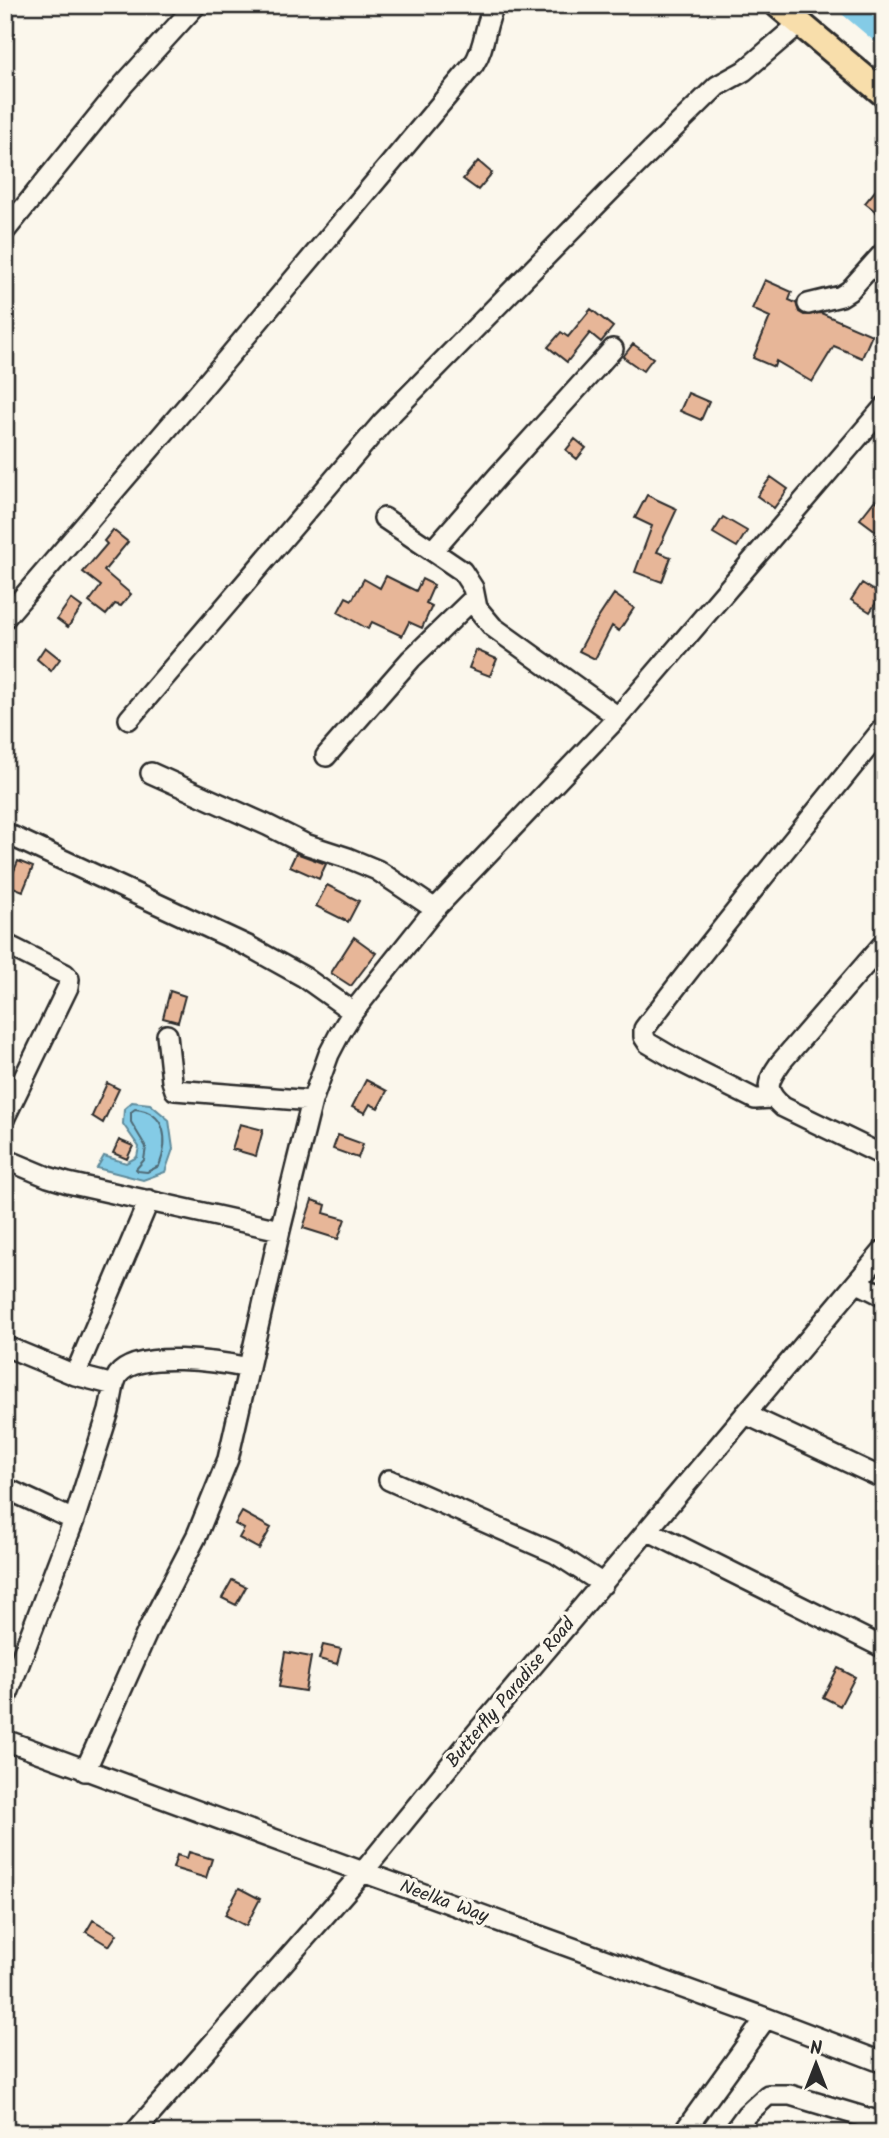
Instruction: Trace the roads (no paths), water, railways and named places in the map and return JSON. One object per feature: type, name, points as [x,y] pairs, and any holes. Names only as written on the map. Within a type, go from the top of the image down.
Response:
[{"type":"main road","points":[[778,5],[884,94]]},
{"type":"street","points":[[5,231],[124,84],[196,5]]},
{"type":"street","points":[[5,618],[200,391],[474,64],[480,55],[489,17],[495,5]]},
{"type":"street","points":[[129,719],[382,423],[717,86],[744,71],[800,23]]},
{"type":"street","points":[[808,304],[841,296],[849,291],[884,252]]},
{"type":"street","points":[[433,550],[613,349]]},
{"type":"street","points":[[85,1770],[150,1626],[197,1535],[228,1459],[312,1101],[329,1054],[353,1012],[436,909],[618,717],[884,407]]},
{"type":"street","points":[[384,518],[462,571],[469,579],[482,615],[493,627],[618,717]]},
{"type":"street","points":[[326,756],[411,659],[474,598]]},
{"type":"street","points":[[772,1098],[755,1099],[677,1060],[648,1043],[644,1037],[644,1029],[695,960],[884,727]]},
{"type":"street","points":[[151,774],[305,844],[377,870],[436,909]]},
{"type":"street","points":[[5,833],[263,953],[304,977],[353,1012]]},
{"type":"street","points":[[884,943],[781,1062],[771,1077],[768,1088],[772,1098],[783,1107],[884,1156]]},
{"type":"street","points":[[5,944],[65,974],[69,979],[68,987],[5,1117]]},
{"type":"street","points":[[167,1035],[175,1090],[312,1101]]},
{"type":"street","points":[[5,1159],[58,1180],[212,1217],[280,1230]]},
{"type":"street","points":[[75,1375],[149,1200]]},
{"type":"street","name":"Butterfly Paradise Road","points":[[134,2133],[363,1872],[477,1732],[884,1250]]},
{"type":"street","points":[[858,1283],[884,1296]]},
{"type":"street","points":[[5,1346],[75,1375],[114,1385]]},
{"type":"street","points":[[5,1702],[74,1520],[118,1374],[128,1367],[163,1360],[188,1359],[249,1367]]},
{"type":"street","points":[[745,1414],[884,1479]]},
{"type":"street","points":[[389,1480],[555,1553],[603,1584]]},
{"type":"street","points":[[5,1489],[74,1520]]},
{"type":"street","points":[[649,1531],[884,1648]]},
{"type":"street","name":"Neelka Way","points":[[5,1740],[884,2063]]},
{"type":"street","points":[[682,2133],[766,2018]]},
{"type":"street","points":[[733,2133],[746,2115],[768,2095],[790,2095],[884,2123]]},
{"type":"water","points":[[132,1102],[150,1104],[169,1120],[173,1149],[165,1172],[143,1180],[97,1168],[104,1156],[126,1163],[137,1157],[139,1147],[123,1124],[124,1109]]},
{"type":"waterway","points":[[846,5],[884,37]]}]
